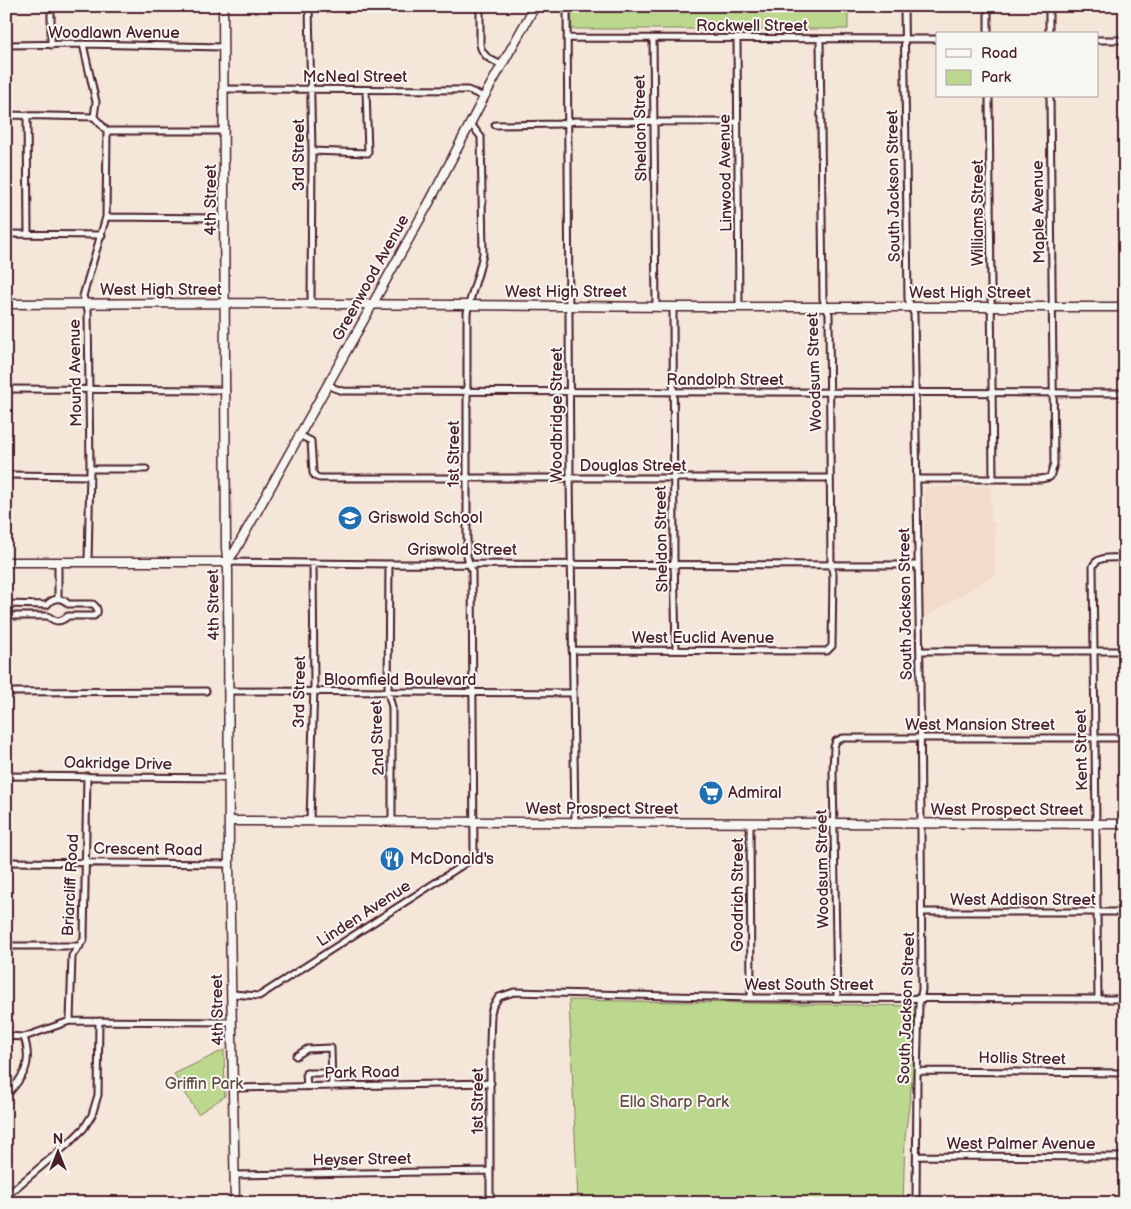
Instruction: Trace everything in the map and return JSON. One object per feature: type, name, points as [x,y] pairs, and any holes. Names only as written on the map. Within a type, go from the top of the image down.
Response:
[{"type":"street","points":[[50,6],[51,45]]},
{"type":"street","name":"4th Street","points":[[223,6],[229,864],[235,1203]]},
{"type":"street","name":"3rd Street","points":[[309,6],[312,151],[311,304]]},
{"type":"street","points":[[480,6],[480,45],[482,51],[490,59],[502,65]]},
{"type":"street","name":"Greenwood Avenue","points":[[227,562],[301,436],[328,383],[430,201],[484,97],[535,6]]},
{"type":"street","name":"Woodbridge Street","points":[[568,6],[569,392],[575,823]]},
{"type":"street","name":"South Jackson Street","points":[[904,6],[908,299],[914,314],[920,651],[922,990],[917,1078],[916,1203]]},
{"type":"street","points":[[988,6],[988,32]]},
{"type":"street","points":[[1049,6],[1049,32]]},
{"type":"street","name":"Rockwell Street","points":[[568,38],[936,39]]},
{"type":"street","name":"Sheldon Street","points":[[653,39],[656,306]]},
{"type":"street","name":"Linwood Avenue","points":[[737,39],[739,307]]},
{"type":"street","name":"Woodsum Street","points":[[820,39],[822,299],[829,314],[829,478],[833,583],[832,646]]},
{"type":"street","points":[[1098,40],[1125,40]]},
{"type":"street","points":[[83,44],[96,102],[94,117]]},
{"type":"street","name":"Woodlawn Avenue","points":[[6,45],[83,44],[222,47]]},
{"type":"street","name":"McNeal Street","points":[[224,89],[468,90],[484,97]]},
{"type":"street","points":[[312,151],[368,153],[366,90]]},
{"type":"street","name":"Williams Street","points":[[989,98],[994,479]]},
{"type":"street","name":"Maple Avenue","points":[[994,479],[1041,479],[1050,477],[1054,464],[1050,98]]},
{"type":"street","points":[[6,115],[94,117],[107,131],[224,131]]},
{"type":"street","points":[[27,115],[28,234]]},
{"type":"street","points":[[495,125],[560,124],[575,121],[737,122]]},
{"type":"street","name":"1st Street","points":[[470,123],[481,137],[484,253],[469,305],[467,391],[467,556],[472,571],[475,822]]},
{"type":"street","name":"Mound Avenue","points":[[88,562],[90,469],[88,310],[83,296],[106,217],[107,131]]},
{"type":"street","points":[[106,217],[225,220]]},
{"type":"street","points":[[6,234],[102,235]]},
{"type":"street","name":"West High Street","points":[[6,304],[1125,307]]},
{"type":"street","name":"Sheldon Street","points":[[674,307],[676,650]]},
{"type":"street","name":"Randolph Street","points":[[328,383],[334,388],[343,391],[1125,393]]},
{"type":"street","points":[[6,389],[226,391]]},
{"type":"street","name":"Douglas Street","points":[[301,436],[311,441],[312,468],[316,477],[829,478]]},
{"type":"street","points":[[90,469],[146,469]]},
{"type":"street","points":[[6,475],[89,476]]},
{"type":"street","points":[[917,479],[994,479]]},
{"type":"street","name":"Kent Street","points":[[1098,999],[1093,566],[1095,561],[1101,558],[1125,558]]},
{"type":"street","name":"Griswold Street","points":[[6,562],[675,565],[918,564]]},
{"type":"street","points":[[58,562],[58,598]]},
{"type":"street","name":"3rd Street","points":[[310,821],[313,563]]},
{"type":"street","name":"2nd Street","points":[[389,564],[388,692],[392,708],[392,822]]},
{"type":"street","points":[[53,599],[62,599],[68,604],[93,604],[97,607],[98,613],[94,616],[68,616],[58,622],[48,616],[47,605],[53,599]]},
{"type":"street","points":[[6,604],[47,605]]},
{"type":"street","points":[[68,604],[68,616]]},
{"type":"street","points":[[6,616],[48,616]]},
{"type":"street","name":"West Euclid Avenue","points":[[572,650],[827,651],[832,646]]},
{"type":"street","points":[[920,651],[1125,651]]},
{"type":"street","points":[[6,692],[206,691]]},
{"type":"street","name":"Bloomfield Boulevard","points":[[228,691],[572,694]]},
{"type":"street","name":"West Mansion Street","points":[[836,741],[844,738],[920,737],[1125,738]]},
{"type":"street","name":"Woodsum Street","points":[[836,741],[833,773],[837,998]]},
{"type":"street","name":"Oakridge Drive","points":[[6,776],[229,778]]},
{"type":"street","name":"Briarcliff Road","points":[[70,1021],[72,956],[84,939],[87,776]]},
{"type":"street","name":"West Prospect Street","points":[[229,821],[1125,824]]},
{"type":"street","name":"Linden Avenue","points":[[232,994],[259,996],[472,859],[474,854],[475,822]]},
{"type":"street","name":"Goodrich Street","points":[[750,823],[751,998]]},
{"type":"street","name":"Crescent Road","points":[[6,862],[229,864]]},
{"type":"street","name":"West Addison Street","points":[[922,912],[1125,912]]},
{"type":"street","points":[[6,946],[80,946]]},
{"type":"street","name":"West South Street","points":[[496,1001],[499,997],[514,992],[751,998],[1125,999]]},
{"type":"street","name":"1st Street","points":[[490,1203],[491,1020],[493,1006],[496,1001]]},
{"type":"street","points":[[6,1036],[24,1037],[70,1021],[231,1022]]},
{"type":"street","points":[[6,1196],[69,1143],[84,1128],[92,1115],[98,1095],[99,1021]]},
{"type":"street","points":[[6,1096],[21,1080],[28,1067],[24,1037]]},
{"type":"street","points":[[296,1056],[307,1049],[331,1048],[332,1086]]},
{"type":"street","name":"Hollis Street","points":[[918,1071],[1125,1073]]},
{"type":"street","points":[[307,1087],[306,1073],[331,1073]]},
{"type":"street","name":"Park Road","points":[[233,1088],[491,1083]]},
{"type":"street","name":"West Palmer Avenue","points":[[917,1156],[1125,1157]]},
{"type":"street","name":"Heyser Street","points":[[236,1175],[490,1171]]},
{"type":"shaded area","points":[[925,487],[991,487],[991,522],[995,522],[995,575],[923,618]]},
{"type":"green space","points":[[571,6],[848,6],[848,29],[572,29]]},
{"type":"green space","name":"Ella Sharp Park","points":[[569,1000],[921,1006],[905,1138],[903,1203],[578,1203]]},
{"type":"green space","name":"Griffin Park","points":[[224,1050],[225,1096],[198,1114],[174,1074]]},
{"type":"place","name":"Griswold School","points":[[350,518]]},
{"type":"place","name":"Admiral","points":[[711,793]]},
{"type":"place","name":"McDonald's","points":[[392,859]]}]
